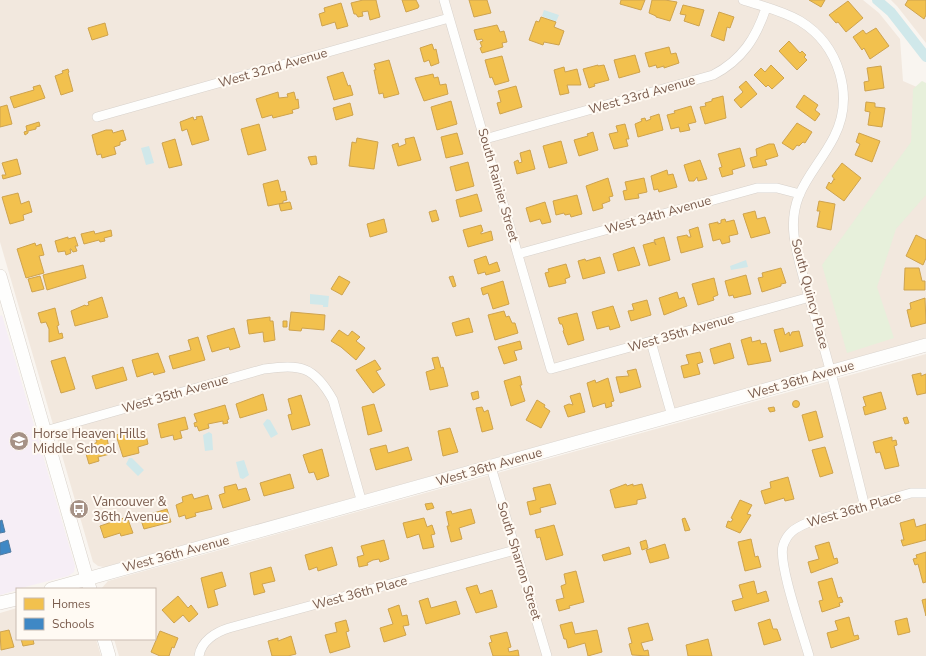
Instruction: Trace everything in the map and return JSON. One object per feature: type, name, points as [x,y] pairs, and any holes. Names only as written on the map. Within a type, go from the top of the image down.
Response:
[{"type":"street","name":"South Rainier Street","points":[[444,0],[551,369]]},
{"type":"street","name":"South Quincy Place","points":[[743,0],[798,20],[811,28],[828,47],[842,82],[843,105],[838,128],[827,149],[806,179],[800,194],[793,222],[794,237],[831,372],[865,506]]},
{"type":"street","name":"West 33rd Avenue","points":[[485,139],[713,75],[737,60],[752,42],[766,8]]},
{"type":"street","name":"West 32nd Avenue","points":[[97,117],[450,18]]},
{"type":"street","name":"West 34th Avenue","points":[[518,254],[757,188],[777,188],[800,194]]},
{"type":"street","points":[[0,276],[88,584]]},
{"type":"street","name":"West 35th Avenue","points":[[551,369],[810,297]]},
{"type":"street","points":[[651,342],[672,416]]},
{"type":"street","name":"West 36th Avenue","points":[[58,588],[88,584],[491,466],[926,345]]},
{"type":"street","name":"West 35th Avenue","points":[[45,431],[264,369],[293,366],[306,369],[325,386],[333,400],[362,503]]},
{"type":"street","name":"South Sharron Street","points":[[491,466],[547,656]]},
{"type":"street","name":"West 36th Place","points":[[809,656],[783,564],[783,546],[791,531],[807,523],[911,493],[926,493]]},
{"type":"street","name":"West 36th Place","points":[[199,656],[207,641],[218,632],[229,628],[515,550]]},
{"type":"street","points":[[0,603],[16,598]]},
{"type":"street","points":[[104,640],[109,656]]},
{"type":"shaded area","points":[[0,0],[863,0],[879,13],[900,39],[903,81],[926,91],[926,338],[104,567],[98,566],[93,562],[0,242]]},
{"type":"shaded area","points":[[891,0],[926,0],[926,43],[897,6]]},
{"type":"shaded area","name":"Horse Heaven Hills Middle School","points":[[2,315],[75,566],[74,572],[68,576],[16,588],[16,590],[0,595],[0,316]]},
{"type":"shaded area","points":[[926,354],[926,656],[119,656],[114,640],[156,640],[156,588],[102,588],[108,581]]},
{"type":"shaded area","points":[[16,608],[16,640],[96,640],[101,656],[0,656],[0,613]]},
{"type":"green space","points":[[922,81],[926,83],[926,195],[896,229],[877,287],[894,338],[847,353],[822,265],[911,142],[913,89]]},
{"type":"water","points":[[544,10],[559,15],[556,22],[542,16]]},
{"type":"water","points":[[149,146],[154,163],[146,165],[141,148]]},
{"type":"water","points":[[746,260],[748,267],[731,270],[730,266]]},
{"type":"water","points":[[310,294],[329,296],[328,307],[310,304]]},
{"type":"water","points":[[267,419],[270,420],[278,434],[271,438],[263,424]]},
{"type":"water","points":[[209,432],[212,434],[213,450],[205,451],[203,435]]},
{"type":"water","points":[[129,458],[132,458],[144,470],[138,476],[126,464]]},
{"type":"water","points":[[244,460],[249,475],[243,479],[240,478],[236,462]]},
{"type":"building: Homes","points":[[363,0],[376,0],[380,17],[370,20],[368,11],[362,12],[363,16],[358,17],[354,14],[351,3]]},
{"type":"building: Homes","points":[[402,0],[416,0],[419,6],[418,8],[406,12]]},
{"type":"building: Homes","points":[[469,0],[487,0],[491,13],[474,17]]},
{"type":"building: Homes","points":[[621,0],[645,0],[641,10],[620,4]]},
{"type":"building: Homes","points":[[652,0],[677,2],[670,21],[656,17],[649,13]]},
{"type":"building: Homes","points":[[809,0],[825,0],[821,7]]},
{"type":"building: Homes","points":[[908,0],[926,0],[926,15],[924,19],[905,5]]},
{"type":"building: Homes","points":[[848,1],[863,18],[846,32],[838,22],[836,23],[829,15]]},
{"type":"building: Homes","points":[[341,3],[348,26],[337,29],[335,22],[322,26],[319,14],[325,12],[324,8]]},
{"type":"building: Homes","points":[[683,5],[704,10],[699,26],[684,21],[686,15],[680,14]]},
{"type":"building: Homes","points":[[719,12],[734,17],[730,28],[727,27],[724,41],[711,36]]},
{"type":"building: Homes","points":[[541,17],[556,22],[554,27],[564,31],[559,45],[544,42],[543,45],[529,40],[536,21],[539,22]]},
{"type":"building: Homes","points":[[105,23],[108,35],[92,40],[88,28]]},
{"type":"building: Homes","points":[[497,25],[500,32],[504,31],[507,42],[502,43],[503,47],[482,53],[480,42],[483,41],[482,39],[477,40],[474,30]]},
{"type":"building: Homes","points":[[876,28],[889,46],[870,59],[864,48],[862,50],[853,37],[863,30],[866,34]]},
{"type":"building: Homes","points":[[789,41],[800,53],[802,51],[806,55],[804,57],[807,60],[797,70],[779,51]]},
{"type":"building: Homes","points":[[432,44],[434,50],[436,49],[439,63],[431,66],[429,60],[424,62],[420,48]]},
{"type":"building: Homes","points":[[669,47],[671,54],[676,53],[679,63],[664,68],[664,66],[657,68],[656,65],[649,67],[645,53]]},
{"type":"building: Homes","points":[[635,55],[640,72],[619,78],[614,60]]},
{"type":"building: Homes","points":[[502,56],[509,81],[495,85],[492,77],[490,78],[485,60]]},
{"type":"building: Homes","points":[[389,60],[399,94],[384,98],[383,93],[379,94],[374,64]]},
{"type":"building: Homes","points":[[604,65],[609,80],[594,84],[595,86],[589,88],[583,69]]},
{"type":"building: Homes","points":[[771,65],[784,78],[772,89],[768,85],[766,87],[754,75],[761,68],[765,72]]},
{"type":"building: Homes","points":[[881,66],[884,88],[865,91],[864,82],[869,81],[867,68]]},
{"type":"building: Homes","points":[[564,67],[565,72],[577,69],[581,85],[567,85],[569,93],[560,95],[554,70]]},
{"type":"building: Homes","points":[[68,69],[73,91],[61,95],[55,76]]},
{"type":"building: Homes","points":[[343,72],[348,86],[350,85],[353,95],[334,100],[327,77]]},
{"type":"building: Homes","points":[[433,74],[434,78],[438,77],[440,85],[446,84],[448,94],[424,101],[415,78]]},
{"type":"building: Homes","points":[[746,81],[757,94],[741,108],[734,100],[743,92],[739,87]]},
{"type":"building: Homes","points":[[40,85],[45,98],[14,108],[10,97],[34,90],[33,87]]},
{"type":"building: Homes","points":[[516,86],[522,107],[500,114],[497,103],[501,102],[498,91]]},
{"type":"building: Homes","points":[[278,92],[279,98],[288,97],[287,94],[294,92],[296,100],[298,99],[299,108],[292,110],[293,113],[273,118],[272,115],[262,118],[256,99]]},
{"type":"building: Homes","points":[[804,95],[818,105],[815,110],[820,114],[815,121],[796,107]]},
{"type":"building: Homes","points":[[723,96],[726,118],[705,124],[700,107],[706,106],[705,103],[712,101],[712,99]]},
{"type":"building: Homes","points":[[451,101],[457,124],[437,130],[431,107]]},
{"type":"building: Homes","points":[[866,102],[875,103],[875,107],[885,108],[882,127],[868,125],[870,112],[865,111]]},
{"type":"building: Homes","points":[[350,103],[353,115],[336,120],[333,108]]},
{"type":"building: Homes","points":[[7,105],[12,124],[0,127],[0,107]]},
{"type":"building: Homes","points":[[691,106],[696,122],[688,124],[690,130],[680,132],[679,127],[671,129],[667,115],[675,113],[674,111]]},
{"type":"building: Homes","points":[[659,114],[663,130],[638,137],[635,124],[642,121],[641,119],[645,118],[646,121],[651,119],[650,117]]},
{"type":"building: Homes","points":[[202,116],[209,140],[192,145],[187,129],[182,131],[180,122],[193,117],[194,120],[197,119],[196,117]]},
{"type":"building: Homes","points":[[39,122],[40,126],[36,127],[36,129],[28,131],[25,135],[24,132],[27,131],[26,126]]},
{"type":"building: Homes","points":[[797,123],[812,132],[805,143],[803,142],[799,146],[797,145],[793,150],[782,143]]},
{"type":"building: Homes","points":[[259,124],[266,150],[248,155],[241,129]]},
{"type":"building: Homes","points":[[625,124],[629,139],[626,139],[628,146],[614,149],[609,134],[618,132],[616,126]]},
{"type":"building: Homes","points":[[106,130],[112,130],[113,133],[123,130],[126,140],[120,142],[120,145],[114,147],[116,154],[102,158],[101,154],[97,155],[92,135]]},
{"type":"building: Homes","points":[[593,132],[598,150],[579,156],[574,140],[588,136],[587,134]]},
{"type":"building: Homes","points":[[457,133],[463,154],[446,158],[441,137]]},
{"type":"building: Homes","points":[[859,133],[880,141],[872,162],[855,155],[860,144],[856,142]]},
{"type":"building: Homes","points":[[414,137],[421,160],[398,166],[392,145],[398,143],[399,147],[406,144],[405,139]]},
{"type":"building: Homes","points":[[357,138],[378,142],[374,169],[349,166],[352,142],[356,143]]},
{"type":"building: Homes","points":[[175,139],[182,165],[169,168],[162,143]]},
{"type":"building: Homes","points":[[561,141],[567,163],[549,168],[543,146]]},
{"type":"building: Homes","points":[[769,144],[774,144],[778,156],[765,160],[767,165],[753,168],[750,158],[757,156],[756,149]]},
{"type":"building: Homes","points":[[740,148],[745,166],[732,170],[733,174],[722,177],[719,168],[722,167],[718,154]]},
{"type":"building: Homes","points":[[530,150],[535,169],[517,174],[514,162],[518,160],[519,163],[522,162],[520,153]]},
{"type":"building: Homes","points":[[316,156],[317,164],[311,165],[308,157]]},
{"type":"building: Homes","points":[[17,159],[21,174],[3,179],[2,175],[6,175],[2,163]]},
{"type":"building: Homes","points":[[700,160],[707,179],[698,181],[697,177],[694,181],[689,181],[684,165]]},
{"type":"building: Homes","points":[[468,162],[474,186],[456,191],[450,167]]},
{"type":"building: Homes","points":[[842,163],[861,178],[844,201],[826,188],[829,182],[831,184],[834,179],[835,180],[832,176]]},
{"type":"building: Homes","points":[[667,170],[668,175],[673,174],[677,187],[659,192],[658,189],[654,190],[651,176]]},
{"type":"building: Homes","points":[[608,178],[613,196],[609,197],[610,201],[602,204],[603,208],[593,211],[586,186]]},
{"type":"building: Homes","points":[[644,178],[647,192],[638,194],[639,198],[625,200],[623,191],[627,190],[625,182]]},
{"type":"building: Homes","points":[[278,180],[281,192],[285,191],[287,200],[283,201],[283,203],[268,206],[263,184]]},
{"type":"building: Homes","points":[[18,193],[21,204],[29,201],[32,212],[23,215],[24,220],[10,224],[2,197]]},
{"type":"building: Homes","points":[[477,194],[482,211],[460,217],[456,200]]},
{"type":"building: Homes","points":[[577,195],[582,214],[571,217],[570,214],[565,215],[564,213],[556,215],[553,201]]},
{"type":"building: Homes","points":[[819,201],[835,204],[831,230],[817,227],[820,211],[817,211]]},
{"type":"building: Homes","points":[[290,202],[292,209],[281,211],[279,204]]},
{"type":"building: Homes","points":[[545,202],[551,222],[542,224],[540,219],[530,222],[526,208]]},
{"type":"building: Homes","points":[[436,210],[439,220],[432,222],[429,212]]},
{"type":"building: Homes","points":[[755,211],[757,219],[765,217],[770,233],[751,238],[743,214]]},
{"type":"building: Homes","points":[[384,219],[387,232],[370,237],[367,224]]},
{"type":"building: Homes","points":[[725,219],[726,222],[734,220],[738,234],[729,236],[730,242],[722,244],[720,239],[713,241],[709,224],[718,222],[718,224],[721,223],[721,220]]},
{"type":"building: Homes","points":[[481,225],[483,231],[481,234],[491,231],[493,240],[468,247],[463,230]]},
{"type":"building: Homes","points":[[698,227],[703,247],[681,253],[677,237],[687,235],[688,237],[691,237],[689,230]]},
{"type":"building: Homes","points":[[111,230],[112,236],[104,238],[105,241],[100,242],[99,240],[84,244],[81,234],[94,231],[95,234]]},
{"type":"building: Homes","points":[[916,235],[926,240],[926,258],[923,265],[906,256]]},
{"type":"building: Homes","points":[[68,237],[68,239],[75,237],[78,246],[75,246],[77,251],[73,252],[70,249],[71,253],[66,255],[65,251],[58,252],[55,241]]},
{"type":"building: Homes","points":[[664,237],[670,260],[649,266],[643,245],[654,242],[656,245],[654,240]]},
{"type":"building: Homes","points":[[35,243],[36,246],[41,244],[44,255],[39,256],[44,273],[26,278],[17,249]]},
{"type":"building: Homes","points":[[634,247],[640,265],[618,271],[613,254]]},
{"type":"building: Homes","points":[[486,256],[489,265],[497,262],[500,271],[486,275],[485,272],[478,274],[474,260]]},
{"type":"building: Homes","points":[[600,257],[605,273],[583,279],[578,261],[585,259],[586,261]]},
{"type":"building: Homes","points":[[566,264],[570,277],[565,279],[566,283],[549,287],[545,273],[549,272],[548,269]]},
{"type":"building: Homes","points":[[83,265],[86,278],[47,290],[43,275]]},
{"type":"building: Homes","points":[[781,268],[786,283],[762,292],[758,278],[763,277],[762,273]]},
{"type":"building: Homes","points":[[905,268],[919,268],[922,281],[925,281],[925,290],[904,290]]},
{"type":"building: Homes","points":[[746,275],[751,294],[734,298],[733,295],[729,296],[725,281]]},
{"type":"building: Homes","points":[[40,276],[44,289],[32,292],[28,279]]},
{"type":"building: Homes","points":[[339,276],[350,282],[342,295],[331,289]]},
{"type":"building: Homes","points":[[453,276],[456,286],[453,287],[449,277]]},
{"type":"building: Homes","points":[[714,278],[718,295],[713,297],[714,300],[698,305],[692,284]]},
{"type":"building: Homes","points":[[503,281],[509,304],[493,309],[488,293],[483,295],[481,288]]},
{"type":"building: Homes","points":[[677,292],[679,299],[684,297],[687,306],[664,315],[659,298]]},
{"type":"building: Homes","points":[[102,297],[108,317],[75,326],[71,311],[85,305],[89,305],[88,302]]},
{"type":"building: Homes","points":[[925,298],[926,323],[911,327],[907,310],[911,309],[910,303]]},
{"type":"building: Homes","points":[[647,300],[651,315],[631,321],[628,311],[634,310],[632,304]]},
{"type":"building: Homes","points":[[613,306],[620,327],[610,330],[609,326],[597,329],[592,312]]},
{"type":"building: Homes","points":[[55,308],[59,325],[57,326],[59,334],[62,333],[63,338],[49,342],[49,329],[46,322],[41,323],[38,313]]},
{"type":"building: Homes","points":[[504,311],[506,317],[509,316],[512,323],[515,323],[518,333],[495,340],[488,315]]},
{"type":"building: Homes","points":[[291,312],[325,315],[324,330],[302,328],[301,331],[289,330]]},
{"type":"building: Homes","points":[[577,313],[584,340],[568,345],[562,324],[560,324],[558,318]]},
{"type":"building: Homes","points":[[270,317],[270,321],[273,321],[275,340],[264,342],[263,332],[249,334],[247,320]]},
{"type":"building: Homes","points":[[469,318],[473,332],[456,336],[452,323]]},
{"type":"building: Homes","points":[[283,321],[287,321],[287,327],[283,327]]},
{"type":"building: Homes","points":[[234,328],[240,347],[230,350],[229,347],[212,352],[207,336]]},
{"type":"building: Homes","points":[[783,328],[785,335],[789,332],[790,336],[792,332],[799,331],[803,346],[780,352],[774,330]]},
{"type":"building: Homes","points":[[339,330],[348,336],[352,331],[360,337],[356,341],[365,348],[356,360],[341,347],[331,341]]},
{"type":"building: Homes","points":[[198,337],[205,360],[173,369],[169,356],[191,350],[188,340]]},
{"type":"building: Homes","points":[[751,337],[752,342],[760,340],[761,344],[766,343],[771,361],[748,365],[741,340]]},
{"type":"building: Homes","points":[[520,341],[522,349],[514,351],[517,360],[504,364],[498,347]]},
{"type":"building: Homes","points":[[730,343],[734,358],[714,364],[710,349]]},
{"type":"building: Homes","points":[[700,352],[703,362],[697,364],[700,374],[684,378],[681,366],[689,364],[686,355]]},
{"type":"building: Homes","points":[[158,353],[165,372],[154,375],[153,372],[137,377],[132,360]]},
{"type":"building: Homes","points":[[65,357],[75,389],[61,393],[51,361]]},
{"type":"building: Homes","points":[[438,357],[441,368],[443,367],[448,386],[430,390],[426,372],[435,369],[432,358]]},
{"type":"building: Homes","points":[[375,360],[381,369],[376,371],[385,385],[373,393],[356,370]]},
{"type":"building: Homes","points":[[123,367],[127,380],[96,389],[92,376]]},
{"type":"building: Homes","points":[[636,369],[641,387],[620,393],[616,377],[629,376],[627,371]]},
{"type":"building: Homes","points":[[921,373],[921,376],[926,374],[926,393],[917,395],[912,375]]},
{"type":"building: Homes","points":[[520,376],[522,385],[520,385],[525,401],[511,406],[504,381]]},
{"type":"building: Homes","points":[[608,378],[614,401],[611,402],[612,406],[606,408],[605,403],[593,407],[587,383],[595,380],[596,383]]},
{"type":"building: Homes","points":[[478,391],[479,398],[473,400],[471,393]]},
{"type":"building: Homes","points":[[881,392],[886,409],[865,415],[863,407],[866,406],[863,397]]},
{"type":"building: Homes","points":[[580,393],[585,412],[568,417],[564,406],[569,404],[573,405],[570,396]]},
{"type":"building: Homes","points":[[263,394],[267,410],[240,418],[236,404]]},
{"type":"building: Homes","points":[[301,395],[310,425],[292,430],[288,415],[292,414],[288,399]]},
{"type":"building: Homes","points":[[537,400],[545,405],[544,407],[550,411],[541,428],[526,420]]},
{"type":"building: Homes","points":[[796,400],[800,404],[796,408],[792,404]]},
{"type":"building: Homes","points":[[374,404],[382,431],[368,435],[362,407]]},
{"type":"building: Homes","points":[[225,405],[229,419],[227,420],[228,423],[223,424],[223,421],[208,424],[209,428],[199,431],[197,426],[195,427],[194,423],[197,422],[194,414]]},
{"type":"building: Homes","points":[[482,407],[484,412],[488,410],[493,429],[482,432],[476,408]]},
{"type":"building: Homes","points":[[774,407],[775,411],[770,412],[768,408]]},
{"type":"building: Homes","points":[[816,411],[823,437],[809,441],[802,415]]},
{"type":"building: Homes","points":[[185,417],[188,429],[180,431],[182,438],[174,440],[173,435],[161,438],[158,424]]},
{"type":"building: Homes","points":[[907,417],[909,423],[905,424],[903,418]]},
{"type":"building: Homes","points":[[450,428],[458,452],[443,456],[438,431]]},
{"type":"building: Homes","points":[[145,430],[148,444],[138,447],[139,453],[123,457],[116,435]]},
{"type":"building: Homes","points":[[892,437],[892,441],[896,440],[897,445],[894,446],[899,466],[885,469],[880,452],[876,453],[873,442]]},
{"type":"building: Homes","points":[[107,438],[110,454],[98,457],[99,461],[89,464],[84,447],[94,444],[97,442],[96,440]]},
{"type":"building: Homes","points":[[386,445],[388,453],[408,447],[412,460],[376,470],[370,449]]},
{"type":"building: Homes","points":[[825,447],[833,473],[820,477],[812,450]]},
{"type":"building: Homes","points":[[322,449],[329,476],[317,480],[314,472],[309,473],[303,455]]},
{"type":"building: Homes","points":[[290,474],[294,488],[264,496],[260,483]]},
{"type":"building: Homes","points":[[788,477],[794,499],[785,501],[784,498],[765,504],[761,491],[771,488],[770,482]]},
{"type":"building: Homes","points":[[236,484],[238,490],[246,488],[250,500],[223,508],[219,495],[225,493],[224,487]]},
{"type":"building: Homes","points":[[550,484],[556,504],[540,508],[541,512],[530,515],[527,502],[536,500],[533,488]]},
{"type":"building: Homes","points":[[626,484],[627,486],[633,484],[633,486],[642,484],[646,498],[637,500],[637,504],[615,508],[610,490]]},
{"type":"building: Homes","points":[[192,494],[194,499],[208,495],[212,509],[195,513],[196,516],[186,519],[185,515],[179,517],[176,505],[183,502],[182,497]]},
{"type":"building: Homes","points":[[740,500],[752,505],[747,514],[751,515],[740,533],[726,527],[728,521],[731,522],[733,519],[731,518]]},
{"type":"building: Homes","points":[[432,503],[434,508],[427,510],[425,504]]},
{"type":"building: Homes","points":[[167,509],[171,522],[144,529],[140,517]]},
{"type":"building: Homes","points":[[471,509],[475,523],[459,528],[462,539],[451,542],[447,526],[449,526],[446,512],[451,511],[452,514]]},
{"type":"building: Homes","points":[[127,517],[133,533],[121,536],[120,533],[104,538],[100,526]]},
{"type":"building: Homes","points":[[424,518],[427,527],[432,525],[435,534],[431,535],[434,547],[423,549],[419,534],[407,538],[403,523]]},
{"type":"building: Homes","points":[[685,518],[690,530],[685,531],[682,519]]},
{"type":"building: Homes","points":[[914,519],[916,527],[926,524],[926,540],[903,546],[901,540],[904,540],[900,523]]},
{"type":"building: Homes","points":[[554,525],[563,555],[546,560],[540,537],[537,538],[535,530]]},
{"type":"building: Homes","points":[[751,539],[755,557],[758,556],[761,567],[745,571],[738,542]]},
{"type":"building: Homes","points":[[384,540],[389,559],[380,562],[379,559],[373,560],[367,563],[368,565],[359,567],[357,557],[364,555],[361,546]]},
{"type":"building: Homes","points":[[646,540],[648,548],[642,550],[640,542]]},
{"type":"building: Homes","points":[[829,542],[834,559],[837,558],[838,563],[811,573],[808,562],[819,559],[815,546]]},
{"type":"building: Homes","points":[[665,544],[669,558],[650,563],[646,550]]},
{"type":"building: Homes","points":[[332,547],[337,565],[318,571],[317,567],[309,570],[305,555]]},
{"type":"building: Homes","points":[[629,547],[631,554],[604,561],[602,555]]},
{"type":"building: Homes","points":[[926,552],[926,582],[923,583],[918,564],[915,565],[913,559],[917,558],[916,555]]},
{"type":"building: Homes","points":[[271,567],[275,581],[262,584],[265,592],[254,595],[250,573]]},
{"type":"building: Homes","points":[[576,571],[584,602],[569,606],[570,608],[559,611],[556,600],[564,598],[561,586],[566,584],[564,574]]},
{"type":"building: Homes","points":[[222,572],[226,586],[214,590],[218,605],[208,608],[201,578]]},
{"type":"building: Homes","points":[[832,578],[838,598],[841,597],[843,602],[839,603],[840,606],[822,612],[819,601],[823,600],[818,582]]},
{"type":"building: Homes","points":[[754,581],[757,594],[766,591],[769,601],[735,611],[732,601],[743,598],[739,585]]},
{"type":"building: Homes","points":[[477,585],[480,594],[492,590],[497,607],[476,613],[466,588]]},
{"type":"building: Homes","points":[[178,596],[188,608],[191,605],[198,614],[189,622],[183,615],[174,623],[162,610]]},
{"type":"building: Homes","points":[[428,598],[431,608],[456,601],[460,614],[426,624],[419,601]]},
{"type":"building: Homes","points":[[926,599],[926,616],[922,600]]},
{"type":"building: Homes","points":[[399,605],[402,616],[407,615],[409,625],[403,626],[406,635],[384,642],[380,628],[393,624],[388,609]]},
{"type":"building: Homes","points":[[849,617],[854,636],[858,635],[859,639],[831,648],[827,633],[838,630],[835,621]]},
{"type":"building: Homes","points":[[907,618],[910,632],[898,635],[895,621]]},
{"type":"building: Homes","points":[[770,619],[773,629],[777,629],[781,640],[764,645],[758,623]]},
{"type":"building: Homes","points":[[346,620],[349,631],[346,632],[350,647],[330,653],[325,635],[337,632],[335,623]]},
{"type":"building: Homes","points":[[572,622],[575,634],[597,630],[602,652],[588,656],[585,643],[568,648],[560,625]]},
{"type":"building: Homes","points":[[648,623],[653,640],[641,643],[644,651],[648,650],[649,656],[632,655],[629,644],[632,643],[628,628]]},
{"type":"building: Homes","points":[[9,630],[14,647],[1,650],[0,632]]},
{"type":"building: Homes","points":[[160,631],[178,638],[174,648],[172,647],[169,656],[160,656],[151,652]]},
{"type":"building: Homes","points":[[507,632],[511,647],[508,648],[509,652],[518,650],[519,656],[493,656],[489,643],[492,642],[490,636]]},
{"type":"building: Homes","points":[[291,636],[296,654],[288,656],[272,656],[268,641],[278,638],[278,641]]},
{"type":"building: Homes","points":[[708,639],[712,656],[688,656],[686,645]]},
{"type":"building: Homes","points":[[21,640],[33,640],[34,644],[23,646]]},
{"type":"building: Schools","points":[[2,520],[5,532],[0,533],[0,521]]},
{"type":"building: Schools","points":[[8,540],[11,552],[0,555],[0,543]]},
{"type":"waterway","points":[[877,0],[891,12],[926,57]]},
{"type":"place","name":"Horse Heaven Hills Middle School","points":[[19,441]]},
{"type":"place","name":"Vancouver & 36th Avenue","points":[[79,509]]}]
